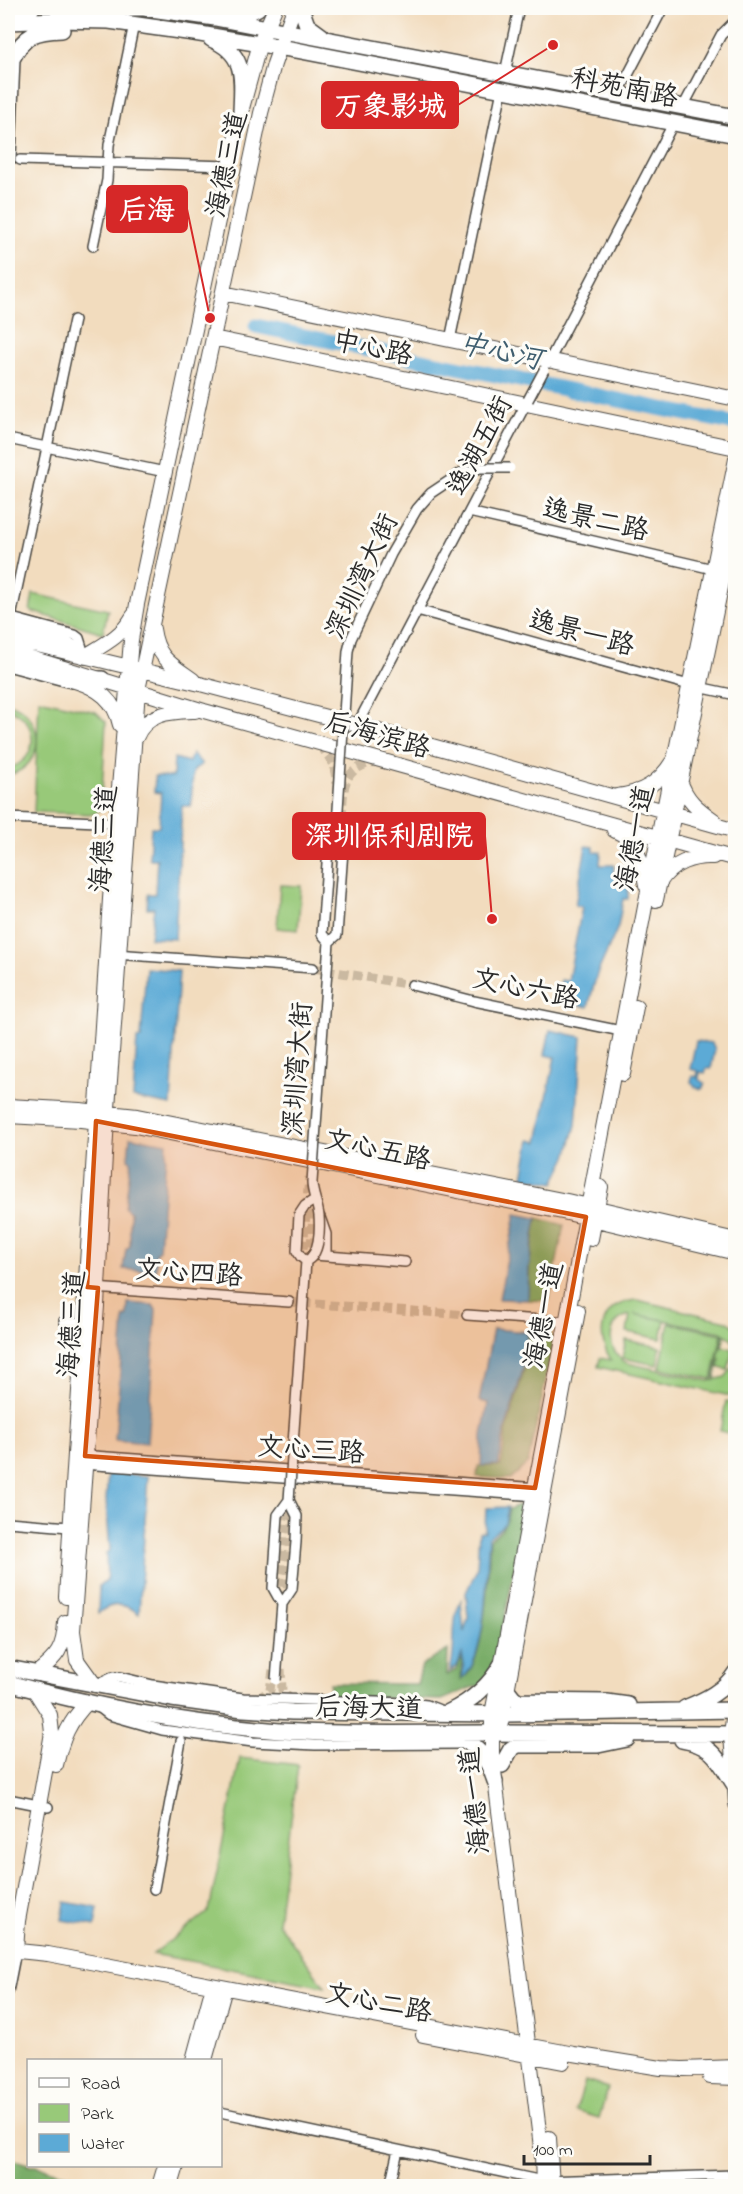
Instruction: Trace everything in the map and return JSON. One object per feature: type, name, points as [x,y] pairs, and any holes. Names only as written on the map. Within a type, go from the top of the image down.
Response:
[{"type":"main road","points":[[8,9],[32,8]]},
{"type":"main road","name":"科苑南路","points":[[93,8],[143,8],[215,18],[735,117]]},
{"type":"main road","points":[[215,18],[240,15],[258,8]]},
{"type":"main road","name":"海德三道","points":[[37,1673],[59,1653],[63,1642],[69,1527],[79,1460],[92,1288],[122,823],[122,736],[135,669],[137,604],[241,112],[260,44],[275,8]]},
{"type":"main road","name":"海德三道","points":[[135,669],[152,620],[261,113],[279,47],[294,8]]},
{"type":"main road","points":[[301,8],[307,25],[327,39]]},
{"type":"main road","name":"科苑南路","points":[[8,22],[84,20],[194,33],[279,47],[735,135]]},
{"type":"main road","points":[[11,161],[12,59],[19,45],[31,35],[42,31],[129,24]]},
{"type":"main road","points":[[194,33],[226,47],[237,59],[242,82],[241,112]]},
{"type":"main road","points":[[702,128],[705,111]]},
{"type":"main road","name":"中心路","points":[[223,293],[450,340],[546,366],[735,399]]},
{"type":"main road","name":"中心路","points":[[213,338],[527,402],[735,448]]},
{"type":"main road","name":"海德一道","points":[[724,571],[735,459]]},
{"type":"main road","name":"海德一道","points":[[626,1032],[646,902],[668,812],[676,749],[724,571],[735,515]]},
{"type":"main road","points":[[8,620],[62,640],[85,656],[120,633],[131,620],[137,604]]},
{"type":"main road","points":[[152,620],[156,646],[162,656],[200,684]]},
{"type":"main road","name":"后海滨路","points":[[8,638],[200,684],[357,725],[730,829]]},
{"type":"main road","name":"后海滨路","points":[[8,651],[204,711],[733,859]]},
{"type":"main road","points":[[8,663],[92,686],[110,702],[119,721],[122,736]]},
{"type":"main road","points":[[72,680],[102,679]]},
{"type":"main road","name":"海德一道","points":[[668,812],[680,781],[694,686]]},
{"type":"main road","name":"海德三道","points":[[122,823],[134,746],[132,688]]},
{"type":"main road","points":[[134,746],[142,726],[153,717],[179,711],[204,711]]},
{"type":"main road","points":[[676,749],[680,781],[684,792],[697,808],[730,829]]},
{"type":"main road","points":[[613,797],[649,787],[672,763],[676,749]]},
{"type":"main road","points":[[599,823],[623,833],[636,848],[644,872],[646,902]]},
{"type":"main road","name":"海德一道","points":[[497,1714],[506,1688],[539,1492],[626,1032],[659,883],[663,839]]},
{"type":"main road","points":[[659,883],[672,869],[691,859],[704,857],[733,859]]},
{"type":"main road","name":"文心五路","points":[[8,1107],[102,1117]]},
{"type":"main road","name":"文心五路","points":[[8,1116],[137,1116],[322,1152],[592,1213],[735,1240]]},
{"type":"main road","name":"文心五路","points":[[592,1213],[735,1253]]},
{"type":"main road","name":"海德三道","points":[[92,1288],[82,1323],[73,1638],[77,1660],[95,1685]]},
{"type":"main road","name":"海德一道","points":[[533,2051],[495,1781],[501,1665],[539,1492]]},
{"type":"main road","points":[[8,1659],[37,1673]]},
{"type":"main road","points":[[447,1713],[482,1691],[501,1665]]},
{"type":"main road","name":"后海大道","points":[[8,1668],[172,1700],[261,1710],[497,1714],[676,1712],[734,1706]]},
{"type":"main road","points":[[676,1712],[716,1692],[735,1672]]},
{"type":"main road","name":"后海大道","points":[[8,1683],[35,1691],[170,1718],[256,1729],[429,1734],[733,1734]]},
{"type":"main road","points":[[506,1688],[517,1701],[529,1708],[549,1713]]},
{"type":"main road","points":[[8,1692],[35,1691],[48,1710],[52,1723],[44,1806]]},
{"type":"main road","points":[[517,1701],[608,1701],[658,1712]]},
{"type":"main road","points":[[12,1950],[44,1806],[64,1733],[71,1721],[92,1703]]},
{"type":"main road","points":[[734,1706],[735,1804]]},
{"type":"main road","name":"海德一道","points":[[496,1733],[502,1764],[548,2184]]},
{"type":"main road","points":[[502,1764],[506,1755],[517,1745],[529,1739],[558,1733]]},
{"type":"main road","points":[[429,1734],[458,1738],[474,1746],[490,1765],[495,1781]]},
{"type":"main road","points":[[517,1745],[598,1745],[648,1734],[706,1746],[720,1761],[734,1784]]},
{"type":"main road","name":"文心二路","points":[[12,1950],[47,1963],[218,1991],[654,2076],[735,2078]]},
{"type":"main road","points":[[194,2059],[218,1991]]},
{"type":"main road","points":[[205,2059],[218,1991]]},
{"type":"main road","name":"文心二路","points":[[533,2051],[661,2068],[735,2067]]},
{"type":"main road","points":[[159,2187],[165,2167]]},
{"type":"main road","points":[[171,2187],[177,2167]]},
{"type":"street","points":[[505,72],[519,8]]},
{"type":"street","points":[[618,94],[663,8]]},
{"type":"street","points":[[683,107],[721,35],[735,20]]},
{"type":"street","points":[[93,246],[107,180],[109,145],[129,24]]},
{"type":"street","points":[[450,340],[502,90]]},
{"type":"street","name":"逸湖五街","points":[[357,725],[674,122]]},
{"type":"street","points":[[11,161],[230,166]]},
{"type":"street","points":[[8,620],[74,320]]},
{"type":"street","points":[[8,439],[165,472]]},
{"type":"street","name":"深圳湾大街","points":[[329,942],[322,934],[325,887],[328,849],[336,841],[348,651],[351,639],[391,554],[417,509],[431,493],[461,473],[481,468],[510,468]]},
{"type":"street","name":"逸景二路","points":[[469,512],[724,571]]},
{"type":"street","name":"逸景一路","points":[[417,610],[694,686],[735,695]]},
{"type":"street","points":[[8,818],[122,823]]},
{"type":"street","name":"深圳湾大街","points":[[282,1604],[273,1588],[278,1515],[289,1500],[321,1219],[311,1184],[329,942],[337,935],[342,869],[343,850],[336,841]]},
{"type":"street","points":[[113,954],[313,968]]},
{"type":"street","name":"文心六路","points":[[412,985],[474,1002],[626,1032]]},
{"type":"street","name":"深圳湾大街","points":[[314,1200],[305,1206],[299,1215],[297,1251],[301,1257],[316,1257]]},
{"type":"street","points":[[316,1257],[405,1262]]},
{"type":"street","name":"文心四路","points":[[92,1288],[289,1302]]},
{"type":"street","points":[[466,1314],[571,1322]]},
{"type":"street","points":[[64,1321],[82,1323]]},
{"type":"street","name":"文心三路","points":[[79,1460],[539,1492]]},
{"type":"street","name":"深圳湾大街","points":[[276,1680],[282,1604],[292,1589],[296,1542],[297,1516],[289,1500]]},
{"type":"street","points":[[8,1522],[69,1527]]},
{"type":"street","points":[[92,1703],[117,1718],[168,1731],[205,1737],[300,1745],[459,1744],[474,1746]]},
{"type":"street","points":[[154,1889],[181,1742]]},
{"type":"street","points":[[8,1798],[44,1806]]},
{"type":"street","points":[[8,1992],[12,1950]]},
{"type":"street","points":[[222,2112],[548,2184],[734,2175]]},
{"type":"street","points":[[390,2187],[398,2150]]},
{"type":"highlighted area","points":[[96,1121],[586,1217],[535,1488],[85,1456],[98,1288],[87,1287]]},
{"type":"green space","points":[[33,594],[108,610],[103,633],[30,611]]},
{"type":"green space","points":[[39,699],[96,712],[106,722],[101,809],[94,814],[34,812]]},
{"type":"green space","points":[[8,703],[21,709],[30,717],[37,740],[30,762],[21,770],[8,775],[8,768],[19,764],[26,757],[31,749],[32,739],[26,721],[8,709]]},
{"type":"green space","points":[[280,885],[301,886],[298,930],[277,928]]},
{"type":"green space","points":[[537,1218],[564,1225],[549,1301],[528,1300],[529,1267]]},
{"type":"green space","points":[[637,1300],[727,1321],[735,1327],[735,1346],[731,1338],[721,1332],[665,1320],[661,1339],[627,1332],[630,1315],[616,1323],[611,1337],[615,1352],[620,1358],[627,1363],[709,1381],[725,1377],[735,1365],[735,1397],[598,1367],[600,1358],[611,1360],[603,1339],[604,1321],[616,1307],[625,1302]]},
{"type":"green space","points":[[669,1323],[722,1334],[712,1379],[660,1368]]},
{"type":"green space","points":[[529,1331],[550,1332],[554,1341],[528,1463],[511,1479],[477,1477],[478,1466],[501,1466],[506,1433],[527,1359]]},
{"type":"green space","points":[[723,1335],[725,1336],[722,1346],[733,1349],[728,1370],[719,1368],[720,1358],[715,1379],[714,1378]]},
{"type":"green space","points":[[626,1340],[660,1347],[657,1365],[622,1358]]},
{"type":"green space","points":[[726,1401],[735,1403],[735,1435],[720,1431]]},
{"type":"green space","points":[[518,1505],[522,1511],[524,1523],[494,1670],[485,1685],[470,1688],[442,1700],[330,1697],[330,1683],[417,1684],[422,1665],[448,1650],[447,1675],[456,1670],[463,1655],[461,1680],[470,1671],[481,1637],[487,1593],[490,1539],[503,1526],[509,1509]]},
{"type":"green space","points":[[240,1758],[298,1765],[278,1923],[325,1987],[153,1954],[209,1911]]},
{"type":"green space","points":[[585,2081],[608,2088],[599,2118],[576,2111]]},
{"type":"green space","points":[[8,2158],[27,2164],[27,2167],[39,2167],[113,2186],[8,2186]]},
{"type":"water","points":[[192,754],[202,764],[193,773],[191,806],[182,806],[175,939],[150,938],[154,908],[147,908],[148,894],[155,894],[157,859],[149,859],[151,827],[159,827],[161,793],[154,792],[155,776],[173,777],[174,758],[189,762]]},
{"type":"water","points":[[586,846],[594,847],[594,852],[601,852],[600,865],[614,865],[613,878],[626,879],[628,887],[628,899],[623,899],[618,927],[597,974],[588,1007],[557,1001],[561,980],[568,981],[582,907],[575,905]]},
{"type":"water","points":[[146,968],[179,971],[171,1105],[133,1098],[137,1039],[141,1038]]},
{"type":"water","points":[[550,1030],[582,1037],[576,1125],[567,1157],[554,1183],[523,1177],[530,1140],[538,1142],[555,1057],[545,1055]]},
{"type":"water","points":[[696,1041],[712,1043],[715,1049],[711,1069],[707,1068],[705,1073],[700,1072],[699,1079],[705,1084],[702,1089],[695,1087],[691,1082],[693,1076],[697,1077],[698,1071],[690,1069]]},
{"type":"water","points":[[130,1137],[167,1143],[156,1272],[123,1269],[126,1249],[130,1246],[130,1212],[125,1208],[131,1161],[128,1159]]},
{"type":"water","points":[[516,1214],[537,1218],[529,1267],[528,1300],[499,1299]]},
{"type":"water","points":[[128,1303],[153,1305],[156,1310],[147,1443],[115,1440],[124,1317],[127,1317]]},
{"type":"water","points":[[493,1329],[527,1332],[526,1349],[501,1448],[499,1465],[481,1466],[482,1435],[488,1403],[479,1401]]},
{"type":"water","points":[[108,1473],[148,1476],[139,1614],[119,1605],[108,1607],[98,1613],[99,1586],[107,1581],[106,1553],[110,1550],[106,1500]]},
{"type":"water","points":[[508,1507],[505,1523],[489,1537],[481,1634],[471,1668],[462,1679],[464,1666],[462,1654],[457,1666],[450,1671],[458,1608],[461,1600],[464,1632],[468,1619],[466,1593],[477,1569],[479,1532],[485,1531],[486,1508]]},
{"type":"water","points":[[65,1902],[98,1908],[95,1926],[62,1920]]},
{"type":"waterway","name":"中心河","points":[[256,326],[736,424]]},
{"type":"tunnel","points":[[320,745],[333,763],[337,783]]},
{"type":"tunnel","points":[[342,817],[343,796],[347,780],[357,769],[378,761]]},
{"type":"tunnel","points":[[313,968],[412,985]]},
{"type":"tunnel","points":[[302,1262],[309,1177]]},
{"type":"tunnel","points":[[310,1260],[314,1202]]},
{"type":"tunnel","points":[[289,1302],[467,1315]]},
{"type":"tunnel","points":[[278,1600],[285,1503]]},
{"type":"tunnel","points":[[286,1601],[293,1504]]},
{"type":"tunnel","points":[[281,1669],[282,1690],[292,1701]]},
{"type":"tunnel","points":[[258,1699],[270,1690],[273,1670]]},
{"type":"place","name":"万象影城","points":[[553,45]]},
{"type":"place","name":"后海","points":[[210,318]]},
{"type":"place","name":"深圳保利剧院","points":[[492,919]]}]
